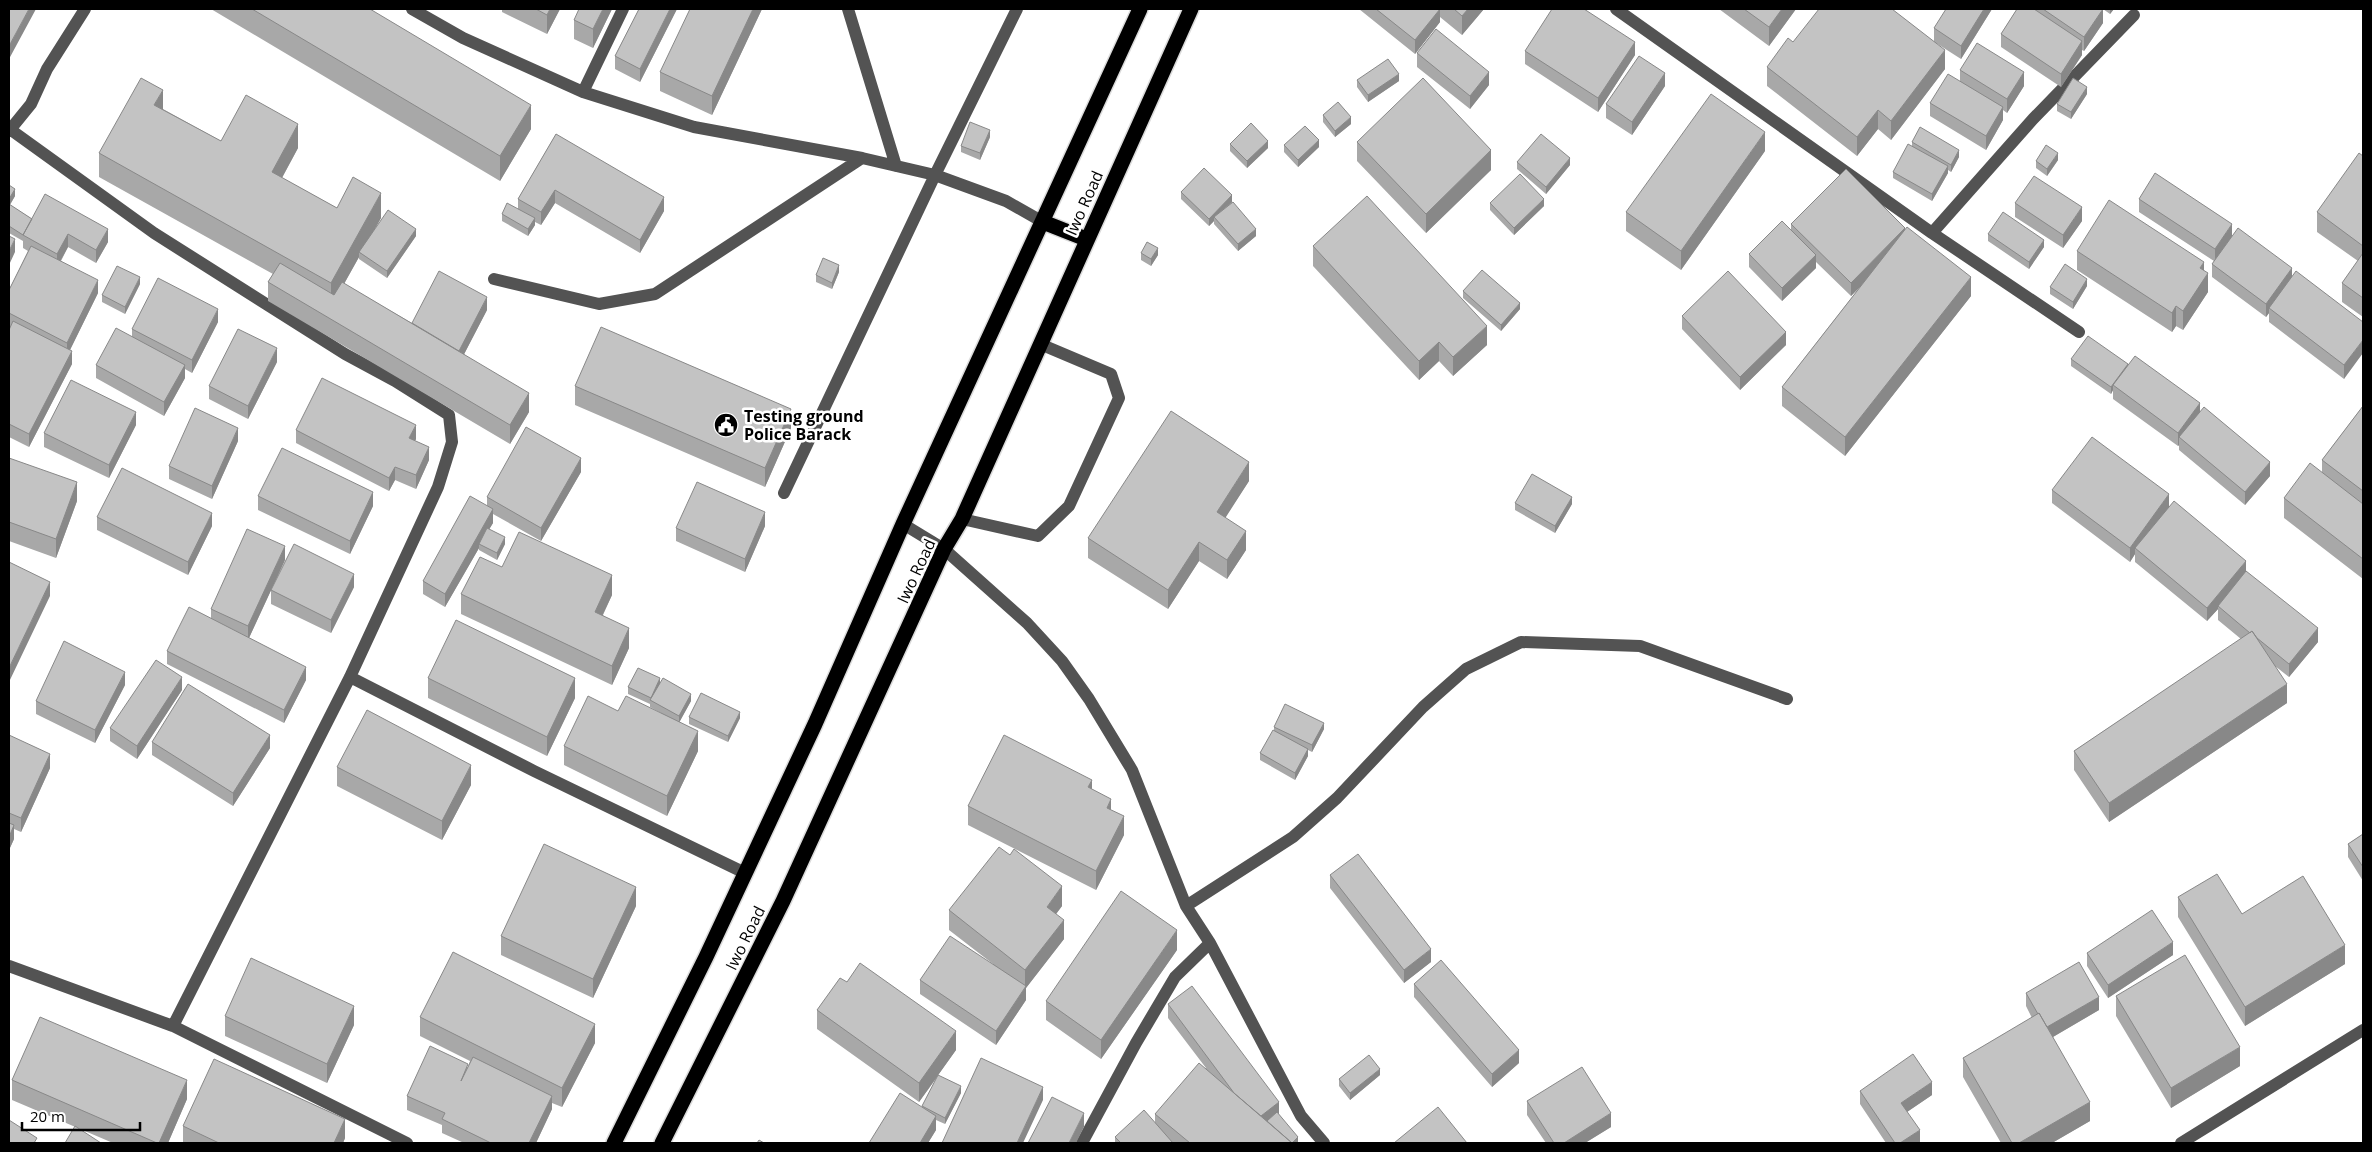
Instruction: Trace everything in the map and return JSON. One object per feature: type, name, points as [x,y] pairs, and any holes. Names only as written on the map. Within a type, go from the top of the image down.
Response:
[{"type":"highway","name":"Iwo Road","points":[[614,1143],[816,724],[903,524],[1044,222],[1140,9]]},
{"type":"highway","name":"Iwo Road","points":[[662,1143],[782,901],[944,549],[962,519],[1191,9]]},
{"type":"highway","points":[[1044,222],[1086,240]]},
{"type":"street","points":[[85,9],[47,69],[31,104],[10,130],[154,233],[345,354],[395,381],[449,415],[452,442],[438,487],[350,677],[173,1026]]},
{"type":"street","points":[[412,9],[462,38],[583,92],[694,127],[862,158],[935,175],[1006,201],[1044,222]]},
{"type":"street","points":[[583,92],[623,9]]},
{"type":"street","points":[[848,9],[896,166]]},
{"type":"street","points":[[784,493],[935,175],[1017,9]]},
{"type":"street","points":[[1616,9],[1932,233],[2079,332]]},
{"type":"street","points":[[1932,233],[2033,119],[2134,15]]},
{"type":"street","points":[[494,279],[599,304],[655,294],[862,158]]},
{"type":"street","points":[[962,519],[1038,536],[1069,506],[1119,398],[1111,374],[1040,344]]},
{"type":"street","points":[[903,524],[944,549],[1027,623],[1062,661],[1089,699],[1132,770],[1186,906],[1210,943],[1302,1116],[1324,1143]]},
{"type":"street","points":[[1186,906],[1293,837],[1337,798],[1423,707],[1466,670],[1521,642],[1640,646],[1787,700]]},
{"type":"street","points":[[350,677],[534,771],[745,873]]},
{"type":"street","points":[[1082,1143],[1136,1043],[1175,977],[1210,943]]},
{"type":"street","points":[[9,966],[173,1026],[407,1143]]},
{"type":"street","points":[[2181,1143],[2363,1030]]},
{"type":"building","points":[[9,9],[29,9],[9,46]]},
{"type":"building","points":[[252,9],[370,9],[531,105],[500,156]]},
{"type":"building","points":[[536,9],[550,9],[547,15]]},
{"type":"building","points":[[579,9],[603,9],[593,29],[574,20]]},
{"type":"building","points":[[639,9],[670,9],[640,69],[615,56]]},
{"type":"building","points":[[690,9],[753,9],[712,96],[660,72]]},
{"type":"building","points":[[1376,9],[1440,9],[1415,40]]},
{"type":"building","points":[[1454,9],[1468,9],[1462,16]]},
{"type":"building","points":[[1552,9],[1584,9],[1635,42],[1598,98],[1525,51]]},
{"type":"building","points":[[1744,9],[1782,9],[1769,27]]},
{"type":"building","points":[[1819,9],[1892,9],[1945,50],[1891,121],[1878,110],[1857,137],[1767,67],[1788,38],[1793,42]]},
{"type":"building","points":[[1946,9],[1984,9],[1961,46],[1934,28]]},
{"type":"building","points":[[2017,9],[2034,9],[2082,41],[2061,74],[2001,34]]},
{"type":"building","points":[[2043,9],[2103,9],[2084,37]]},
{"type":"building","points":[[1436,29],[1489,72],[1470,96],[1417,53]]},
{"type":"building","points":[[1977,43],[2024,72],[2007,99],[1960,70]]},
{"type":"building","points":[[1639,56],[1665,73],[1632,122],[1606,104]]},
{"type":"building","points":[[1388,59],[1399,74],[1368,95],[1357,80]]},
{"type":"building","points":[[1948,74],[2003,107],[1986,136],[1930,103]]},
{"type":"building","points":[[141,78],[163,90],[154,105],[221,141],[246,95],[298,124],[272,172],[337,208],[353,177],[381,193],[331,283],[99,153]]},
{"type":"building","points":[[1423,78],[1491,150],[1426,214],[1357,142]]},
{"type":"building","points":[[2073,78],[2087,87],[2071,112],[2057,104]]},
{"type":"building","points":[[1711,94],[1765,132],[1681,251],[1626,212]]},
{"type":"building","points":[[1338,102],[1351,117],[1335,131],[1323,115]]},
{"type":"building","points":[[970,122],[990,130],[980,153],[961,146]]},
{"type":"building","points":[[1251,123],[1268,141],[1247,161],[1230,144]]},
{"type":"building","points":[[1305,126],[1319,140],[1298,160],[1284,145]]},
{"type":"building","points":[[1920,127],[1959,150],[1951,165],[1912,142]]},
{"type":"building","points":[[556,134],[664,197],[640,240],[555,190],[541,212],[518,199]]},
{"type":"building","points":[[1541,134],[1570,158],[1546,187],[1517,162]]},
{"type":"building","points":[[1908,144],[1948,166],[1932,194],[1893,172]]},
{"type":"building","points":[[2046,145],[2058,153],[2047,169],[2036,161]]},
{"type":"building","points":[[2359,153],[2363,156],[2363,246],[2317,212]]},
{"type":"building","points":[[1204,168],[1232,195],[1209,219],[1181,192]]},
{"type":"building","points":[[1846,169],[1905,228],[1851,283],[1791,224]]},
{"type":"building","points":[[2155,173],[2232,224],[2215,249],[2139,199]]},
{"type":"building","points":[[1520,174],[1544,199],[1514,228],[1490,203]]},
{"type":"building","points":[[2034,176],[2082,207],[2063,235],[2015,203]]},
{"type":"building","points":[[9,185],[15,189],[9,199]]},
{"type":"building","points":[[45,194],[108,229],[96,250],[68,234],[57,254],[23,235]]},
{"type":"building","points":[[1367,196],[1487,326],[1453,357],[1439,342],[1419,361],[1313,246]]},
{"type":"building","points":[[2109,200],[2204,262],[2200,268],[2208,273],[2183,311],[2176,306],[2172,313],[2077,251]]},
{"type":"building","points":[[1233,202],[1256,229],[1238,244],[1214,217]]},
{"type":"building","points":[[507,203],[535,218],[528,229],[502,214]]},
{"type":"building","points":[[9,204],[32,219],[23,235],[9,226]]},
{"type":"building","points":[[388,210],[416,229],[387,271],[359,252]]},
{"type":"building","points":[[2003,212],[2044,240],[2029,262],[1988,234]]},
{"type":"building","points":[[1782,221],[1816,255],[1782,288],[1749,254]]},
{"type":"building","points":[[1907,227],[1971,277],[1845,437],[1782,387]]},
{"type":"building","points":[[2238,228],[2292,268],[2266,304],[2212,264]]},
{"type":"building","points":[[9,236],[15,239],[9,251]]},
{"type":"building","points":[[1147,242],[1158,248],[1151,259],[1141,253]]},
{"type":"building","points":[[31,246],[98,280],[67,343],[9,313],[9,290]]},
{"type":"building","points":[[2363,253],[2363,298],[2342,283]]},
{"type":"building","points":[[823,258],[839,265],[832,283],[816,275]]},
{"type":"building","points":[[280,263],[334,295],[342,282],[529,393],[510,425],[268,282]]},
{"type":"building","points":[[2065,264],[2087,279],[2073,302],[2050,287]]},
{"type":"building","points":[[117,266],[140,277],[125,307],[102,295]]},
{"type":"building","points":[[1482,270],[1520,303],[1501,325],[1463,291]]},
{"type":"building","points":[[439,271],[487,297],[459,351],[412,323]]},
{"type":"building","points":[[1728,271],[1786,332],[1740,377],[1682,316]]},
{"type":"building","points":[[2296,271],[2363,322],[2363,340],[2344,365],[2269,308]]},
{"type":"building","points":[[158,278],[218,309],[192,360],[132,329]]},
{"type":"building","points":[[13,321],[72,351],[29,434],[9,424],[9,330]]},
{"type":"building","points":[[601,327],[791,409],[765,468],[575,386]]},
{"type":"building","points":[[116,328],[185,365],[164,402],[96,365]]},
{"type":"building","points":[[238,329],[277,348],[248,406],[209,386]]},
{"type":"building","points":[[2088,336],[2128,364],[2111,387],[2071,359]]},
{"type":"building","points":[[2135,356],[2200,403],[2178,433],[2113,385]]},
{"type":"building","points":[[322,378],[416,425],[409,438],[429,447],[416,475],[395,467],[389,478],[296,430]]},
{"type":"building","points":[[71,380],[136,412],[109,465],[44,433]]},
{"type":"building","points":[[2363,406],[2363,491],[2322,460]]},
{"type":"building","points":[[2204,407],[2270,462],[2245,492],[2179,437]]},
{"type":"building","points":[[195,408],[238,428],[212,486],[169,466]]},
{"type":"building","points":[[1171,411],[1249,462],[1217,512],[1246,531],[1227,560],[1199,542],[1168,590],[1088,538]]},
{"type":"building","points":[[526,427],[581,458],[541,528],[487,497]]},
{"type":"building","points":[[2092,437],[2169,494],[2130,548],[2052,490]]},
{"type":"building","points":[[282,448],[373,492],[350,541],[258,496]]},
{"type":"building","points":[[9,458],[77,482],[56,539],[9,522]]},
{"type":"building","points":[[2310,463],[2363,504],[2363,559],[2284,498]]},
{"type":"building","points":[[122,468],[212,513],[188,562],[97,517]]},
{"type":"building","points":[[1532,474],[1572,497],[1555,526],[1515,503]]},
{"type":"building","points":[[697,482],[765,512],[745,559],[676,528]]},
{"type":"building","points":[[470,496],[493,509],[445,594],[423,581]]},
{"type":"building","points":[[2174,501],[2246,561],[2207,608],[2135,548]]},
{"type":"building","points":[[487,528],[505,537],[497,553],[479,544]]},
{"type":"building","points":[[247,529],[285,546],[248,626],[211,609]]},
{"type":"building","points":[[519,532],[612,575],[595,612],[629,628],[612,666],[461,594],[480,557],[502,567]]},
{"type":"building","points":[[294,544],[354,574],[331,620],[271,590]]},
{"type":"building","points":[[9,562],[50,582],[9,668]]},
{"type":"building","points":[[2246,571],[2318,628],[2289,664],[2257,638],[2252,631],[2250,633],[2218,606]]},
{"type":"building","points":[[189,607],[306,667],[284,710],[167,651]]},
{"type":"building","points":[[456,620],[575,678],[547,737],[428,678]]},
{"type":"building","points":[[2252,631],[2287,684],[2109,803],[2074,751]]},
{"type":"building","points":[[64,641],[125,672],[95,730],[36,701]]},
{"type":"building","points":[[156,660],[182,677],[137,746],[110,728]]},
{"type":"building","points":[[638,668],[660,678],[651,698],[628,687]]},
{"type":"building","points":[[663,678],[691,694],[679,716],[650,700]]},
{"type":"building","points":[[188,684],[270,735],[233,793],[152,742]]},
{"type":"building","points":[[701,693],[740,712],[728,736],[689,717]]},
{"type":"building","points":[[588,696],[618,711],[626,696],[698,731],[667,796],[564,746]]},
{"type":"building","points":[[1285,704],[1324,723],[1312,745],[1274,727]]},
{"type":"building","points":[[367,710],[471,765],[442,821],[337,767]]},
{"type":"building","points":[[1273,730],[1308,749],[1295,773],[1260,753]]},
{"type":"building","points":[[9,735],[50,754],[21,818],[9,813]]},
{"type":"building","points":[[1004,735],[1092,780],[1088,787],[1111,799],[1107,808],[1124,816],[1096,871],[968,806]]},
{"type":"building","points":[[9,823],[14,825],[9,837]]},
{"type":"building","points":[[2363,834],[2363,867],[2348,844]]},
{"type":"building","points":[[544,844],[636,887],[593,979],[501,936]]},
{"type":"building","points":[[999,847],[1010,855],[1014,849],[1062,886],[1047,907],[1064,920],[1025,970],[949,910]]},
{"type":"building","points":[[1358,854],[1431,949],[1404,970],[1330,875]]},
{"type":"building","points":[[2217,874],[2242,914],[2303,876],[2345,945],[2245,1007],[2178,897]]},
{"type":"building","points":[[1121,891],[1177,930],[1101,1040],[1046,1001]]},
{"type":"building","points":[[2152,910],[2173,942],[2108,985],[2087,953]]},
{"type":"building","points":[[950,936],[1026,986],[996,1031],[920,980]]},
{"type":"building","points":[[453,952],[595,1024],[562,1088],[420,1017]]},
{"type":"building","points":[[2185,955],[2240,1047],[2171,1088],[2116,996]]},
{"type":"building","points":[[251,958],[354,1006],[327,1064],[225,1016]]},
{"type":"building","points":[[1441,960],[1519,1050],[1492,1074],[1414,984]]},
{"type":"building","points":[[2079,962],[2099,997],[2047,1027],[2026,993]]},
{"type":"building","points":[[860,963],[956,1031],[919,1083],[817,1010],[840,978],[847,982]]},
{"type":"building","points":[[1192,986],[1279,1102],[1261,1116],[1234,1093],[1168,1004]]},
{"type":"building","points":[[2039,1013],[2090,1102],[2019,1143],[2012,1143],[1963,1058]]},
{"type":"building","points":[[40,1017],[187,1080],[159,1143],[12,1080]]},
{"type":"building","points":[[430,1046],[468,1064],[461,1081],[473,1057],[552,1096],[529,1143],[491,1143],[442,1119],[445,1113],[407,1096]]},
{"type":"building","points":[[1913,1054],[1932,1082],[1901,1103],[1920,1130],[1900,1143],[1895,1143],[1860,1091]]},
{"type":"building","points":[[1369,1055],[1380,1069],[1350,1093],[1339,1079]]},
{"type":"building","points":[[981,1058],[1043,1087],[1017,1143],[942,1143]]},
{"type":"building","points":[[214,1059],[345,1119],[334,1143],[219,1143],[183,1126]]},
{"type":"building","points":[[1199,1063],[1292,1143],[1190,1143],[1155,1114]]},
{"type":"building","points":[[1582,1067],[1611,1113],[1564,1143],[1554,1143],[1527,1101]]},
{"type":"building","points":[[938,1075],[961,1086],[945,1118],[922,1106]]},
{"type":"building","points":[[900,1093],[936,1116],[920,1143],[869,1143]]},
{"type":"building","points":[[1052,1097],[1084,1113],[1069,1143],[1028,1143]]},
{"type":"building","points":[[1438,1107],[1467,1143],[1394,1143]]},
{"type":"building","points":[[1144,1110],[1173,1143],[1121,1143],[1115,1137]]},
{"type":"building","points":[[1277,1112],[1298,1137],[1292,1143],[1267,1121]]},
{"type":"building","points":[[9,1120],[37,1138],[34,1143],[9,1143]]},
{"type":"building","points":[[75,1126],[101,1143],[65,1143]]},
{"type":"place","name":"Testing ground Police Barack","points":[[726,425]]}]
